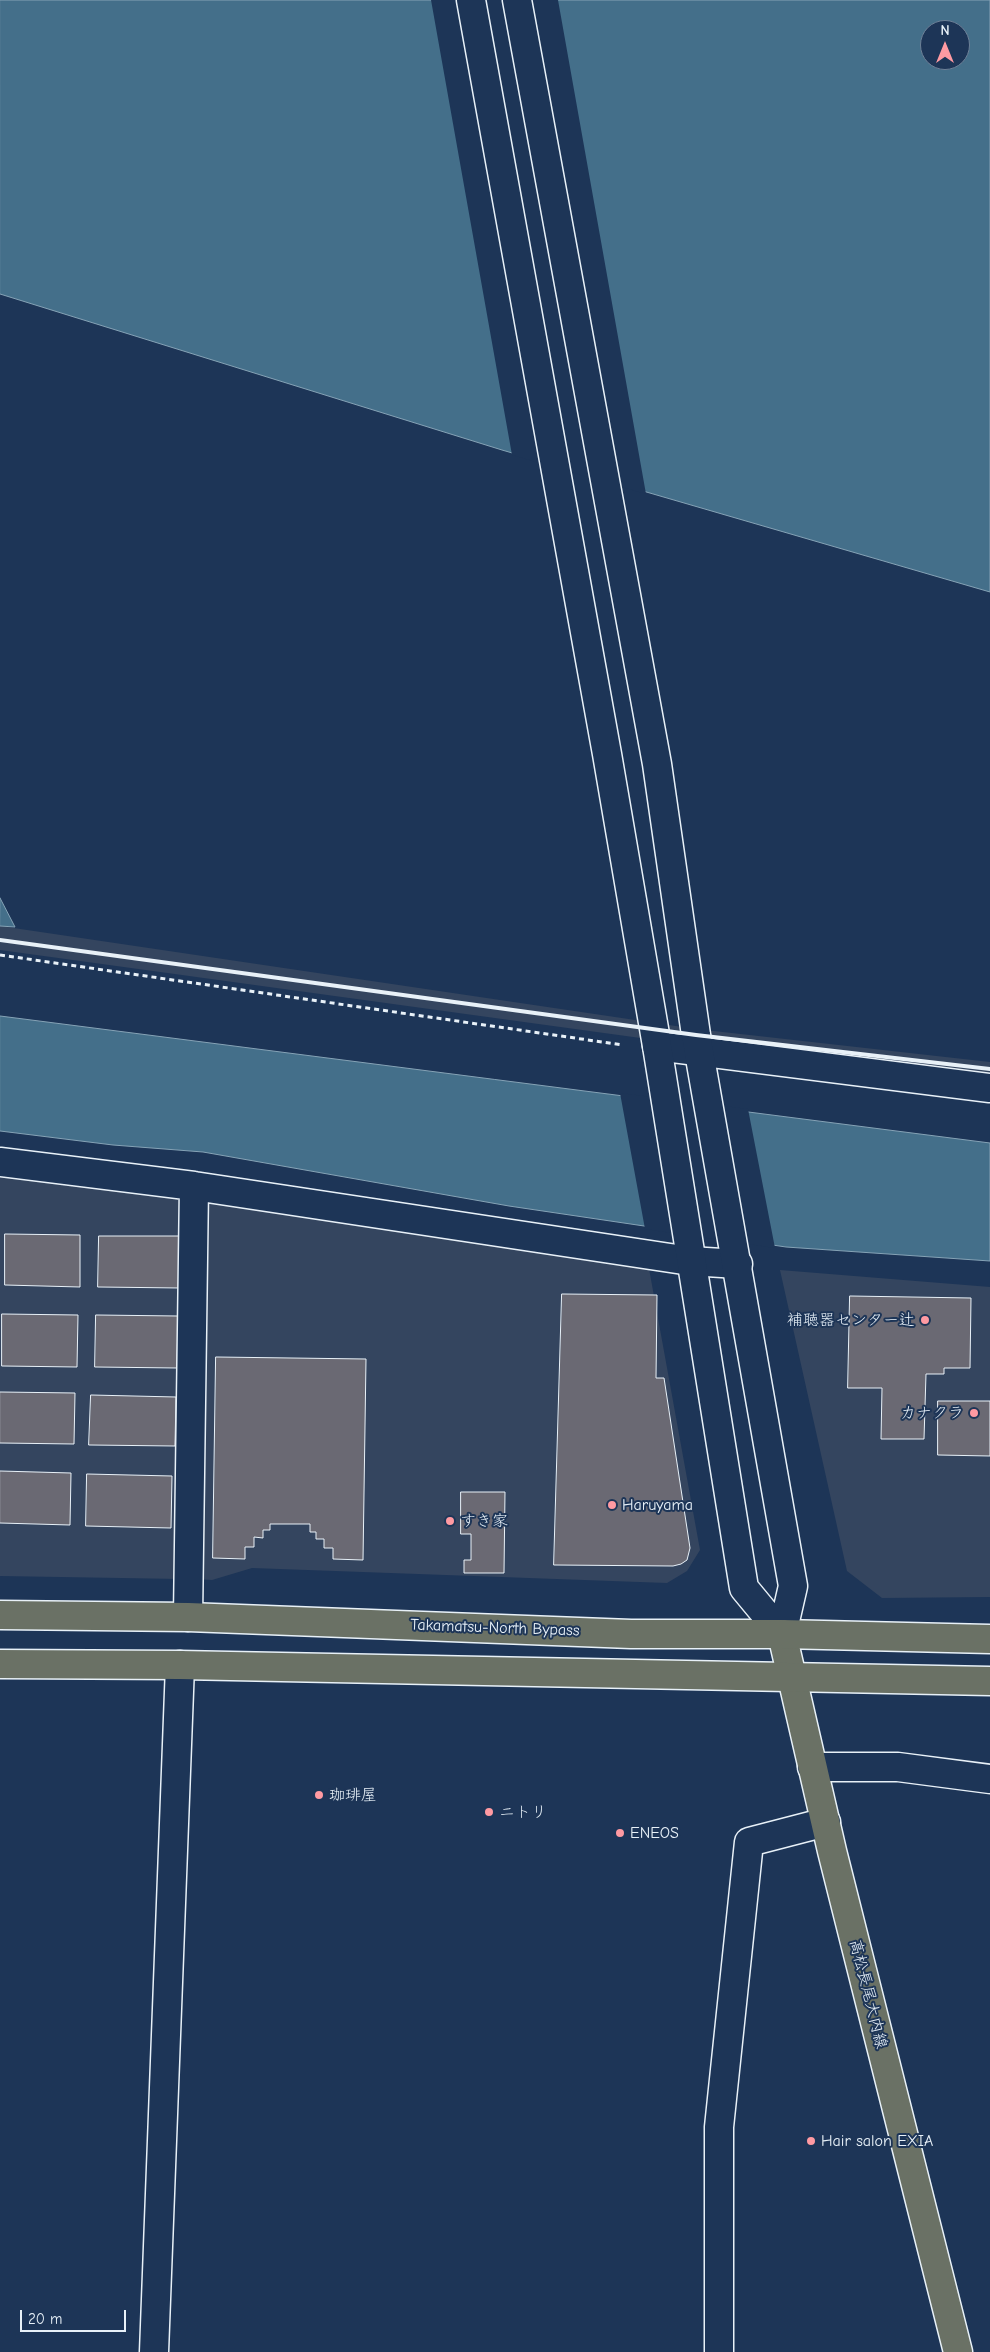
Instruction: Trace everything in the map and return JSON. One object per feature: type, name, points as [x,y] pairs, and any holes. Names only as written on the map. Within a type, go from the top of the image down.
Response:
[{"type":"main road","name":"Takamatsu-North Bypass","points":[[0,1615],[188,1617],[631,1634],[782,1634],[990,1639]]},
{"type":"main road","name":"高松長尾大内線","points":[[782,1634],[812,1767],[958,2352]]},
{"type":"main road","points":[[0,1664],[180,1665],[990,1680]]},
{"type":"street","points":[[471,0],[607,754],[657,1046],[744,1588],[782,1634]]},
{"type":"street","points":[[517,0],[657,764],[700,1052],[793,1586],[782,1634]]},
{"type":"street","points":[[657,1046],[990,1088]]},
{"type":"street","points":[[0,1162],[689,1252],[736,1256]]},
{"type":"street","points":[[188,1617],[194,1186]]},
{"type":"street","points":[[154,2352],[180,1665]]},
{"type":"street","points":[[812,1767],[898,1767],[990,1779]]},
{"type":"street","points":[[719,2352],[719,2127],[749,1842],[826,1822]]},
{"type":"path","points":[[0,955],[623,1045],[657,1046]]},
{"type":"shaded area","points":[[0,0],[990,0],[990,592],[502,450],[0,294]]},
{"type":"shaded area","points":[[0,898],[15,927],[0,926]]},
{"type":"shaded area","points":[[0,926],[696,1029],[990,1062],[990,1080],[655,1040],[0,950]]},
{"type":"shaded area","points":[[0,1016],[990,1143],[990,1261],[786,1247],[509,1206],[203,1152],[113,1145],[0,1131]]},
{"type":"shaded area","points":[[0,1171],[187,1195],[181,1579],[0,1576]]},
{"type":"shaded area","points":[[203,1197],[648,1263],[700,1550],[687,1571],[667,1583],[252,1568],[212,1580],[196,1579]]},
{"type":"shaded area","points":[[780,1270],[990,1287],[990,1597],[882,1598],[847,1571]]},
{"type":"pier","points":[[431,0],[558,0],[646,494],[512,455]]},
{"type":"pier","points":[[620,1093],[748,1109],[775,1248],[645,1229]]},
{"type":"building","points":[[5,1234],[80,1235],[80,1287],[5,1285]]},
{"type":"building","points":[[99,1236],[180,1236],[180,1288],[98,1287]]},
{"type":"building","points":[[562,1294],[657,1295],[656,1378],[664,1378],[690,1548],[687,1560],[681,1564],[673,1566],[554,1565]]},
{"type":"building","points":[[850,1296],[971,1298],[970,1368],[944,1368],[944,1374],[926,1374],[924,1439],[881,1439],[882,1388],[848,1388]]},
{"type":"building","points":[[2,1314],[78,1315],[77,1367],[2,1366]]},
{"type":"building","points":[[96,1315],[178,1316],[177,1368],[95,1367]]},
{"type":"building","points":[[216,1357],[366,1359],[363,1560],[333,1559],[333,1548],[324,1548],[324,1539],[316,1539],[316,1532],[310,1532],[310,1524],[270,1524],[270,1530],[263,1530],[263,1538],[254,1537],[254,1547],[245,1547],[245,1559],[213,1558]]},
{"type":"building","points":[[0,1392],[75,1393],[74,1444],[0,1443]]},
{"type":"building","points":[[91,1395],[176,1397],[175,1446],[89,1445]]},
{"type":"building","points":[[938,1401],[990,1401],[990,1456],[938,1455]]},
{"type":"building","points":[[0,1471],[71,1473],[70,1525],[0,1523]]},
{"type":"building","points":[[87,1474],[172,1476],[171,1528],[86,1526]]},
{"type":"building","points":[[461,1492],[505,1492],[504,1573],[464,1573],[464,1560],[471,1560],[471,1534],[461,1534]]},
{"type":"railway","points":[[0,940],[696,1035],[990,1069]]},
{"type":"place","name":"補聴器センター辻","points":[[925,1320]]},
{"type":"place","name":"カナクラ","points":[[974,1413]]},
{"type":"place","name":"Haruyama","points":[[612,1505]]},
{"type":"place","name":"すき家","points":[[450,1521]]},
{"type":"place","name":"珈琲屋","points":[[319,1795]]},
{"type":"place","name":"ニトリ","points":[[489,1812]]},
{"type":"place","name":"ENEOS","points":[[620,1833]]},
{"type":"place","name":"Hair salon EXIA","points":[[811,2141]]}]
